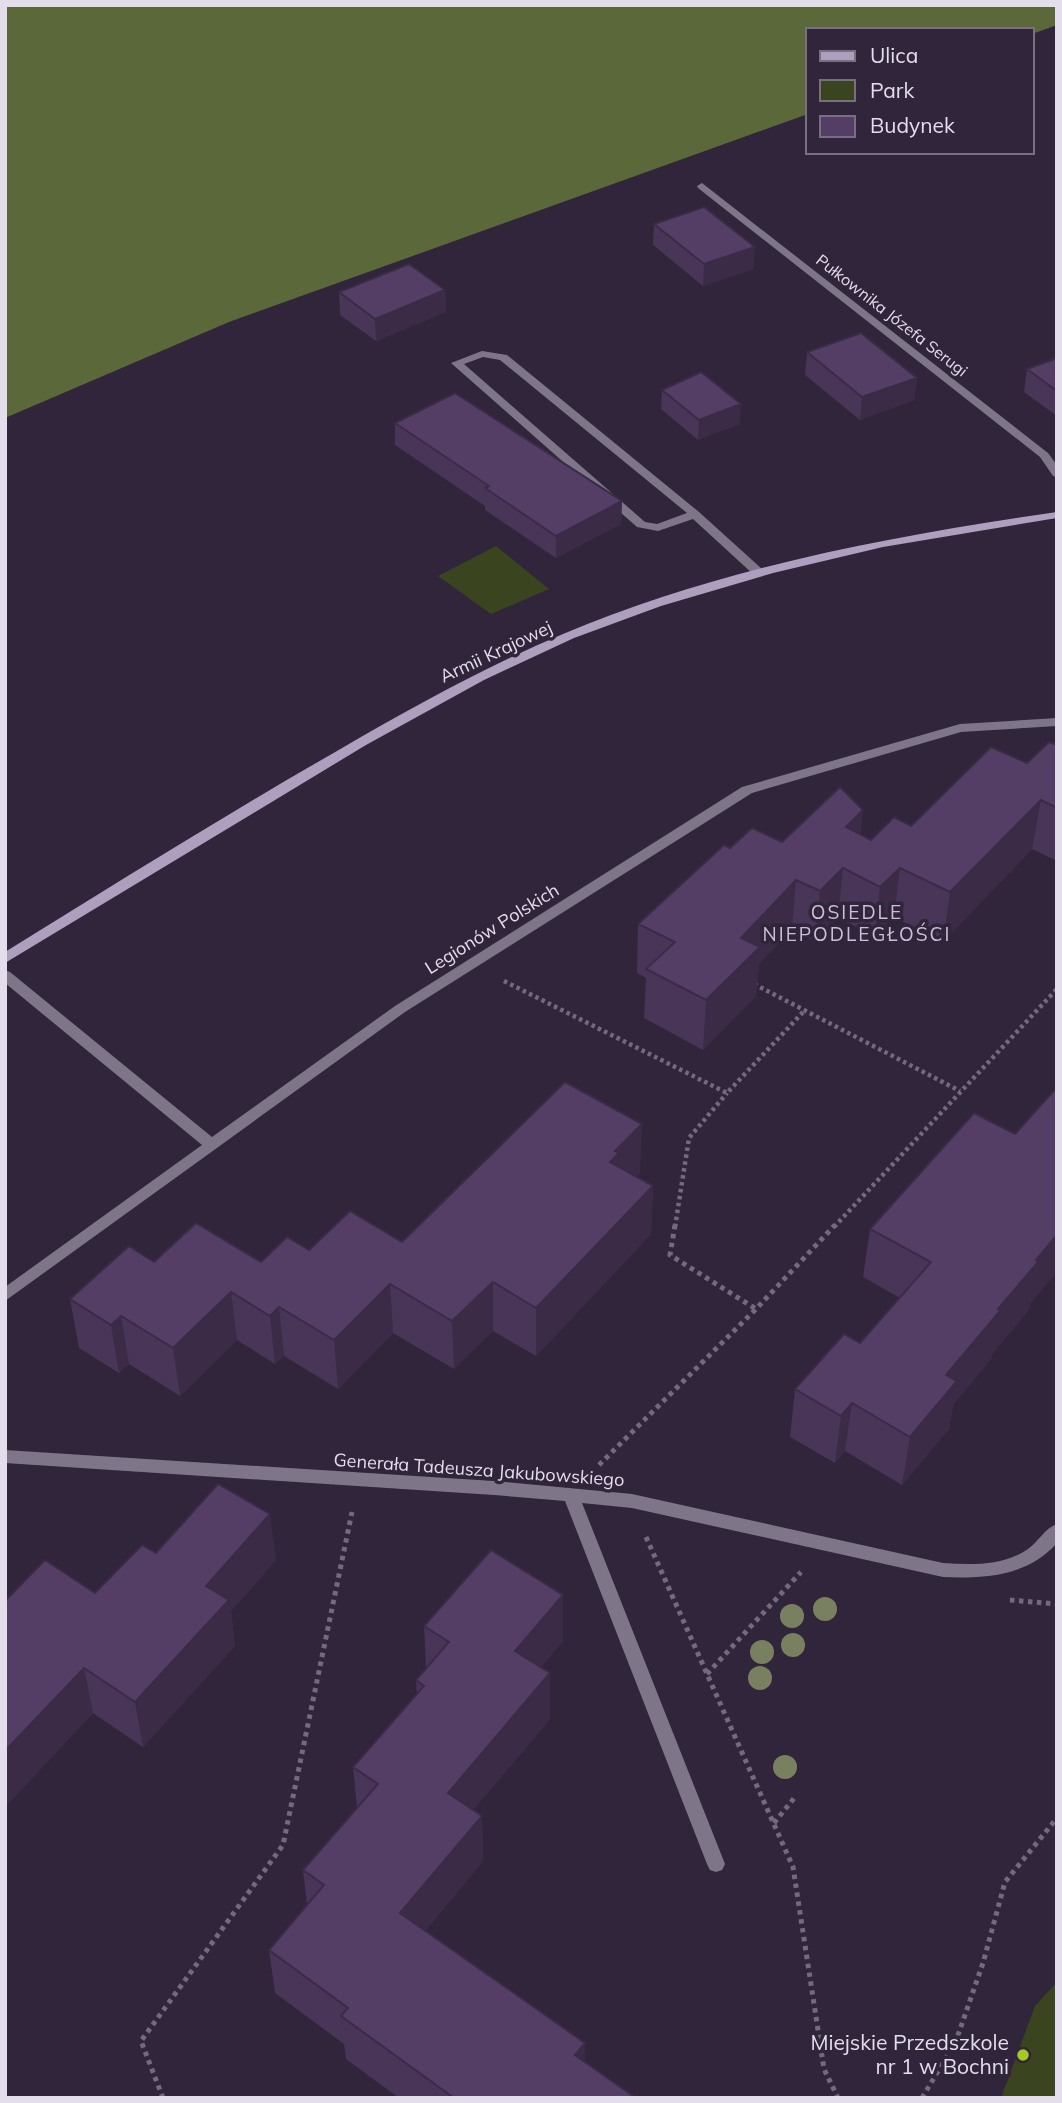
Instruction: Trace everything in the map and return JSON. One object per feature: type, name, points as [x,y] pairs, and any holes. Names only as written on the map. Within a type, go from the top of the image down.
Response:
[{"type":"main road","name":"Armii Krajowej","points":[[5,958],[266,796],[441,697],[599,624],[758,572],[888,541],[1057,515]]},
{"type":"street","name":"Pułkownika Józefa Serugi","points":[[702,186],[1044,456],[1057,474]]},
{"type":"street","points":[[695,514],[658,528],[641,525],[456,363],[482,354],[503,357],[695,514],[758,572]]},
{"type":"street","name":"Legionów Polskich","points":[[5,1296],[400,1009],[747,790],[960,728],[1057,722]]},
{"type":"street","points":[[5,975],[212,1145]]},
{"type":"street","name":"Generała Tadeusza Jakubowskiego","points":[[5,1456],[570,1494],[632,1501],[943,1570],[985,1573],[1012,1565],[1051,1539],[1057,1531]]},
{"type":"street","points":[[570,1494],[716,1864]]},
{"type":"path","points":[[472,964],[727,1093]]},
{"type":"path","points":[[754,983],[960,1091]]},
{"type":"path","points":[[570,1494],[756,1309],[1057,989]]},
{"type":"path","points":[[756,1309],[670,1255],[690,1138],[727,1093],[805,1010]]},
{"type":"path","points":[[163,2098],[141,2041],[283,1845],[359,1480]]},
{"type":"path","points":[[652,1530],[643,1531],[793,1867],[824,2069],[839,2097]]},
{"type":"path","points":[[707,1674],[806,1567],[792,1563]]},
{"type":"path","points":[[774,1823],[795,1797]]},
{"type":"path","points":[[922,2098],[956,2041],[983,1963],[1005,1882],[1057,1818]]},
{"type":"green space","points":[[5,5],[1057,5],[1057,25],[1034,33],[1034,28],[806,28],[806,115],[229,322],[5,418]]},
{"type":"green space","points":[[496,546],[549,589],[491,614],[438,576]]},
{"type":"green space","points":[[1057,1982],[1057,2098],[1001,2098],[1035,2006]]},
{"type":"building","points":[[704,207],[755,247],[704,264],[654,224]]},
{"type":"building","points":[[409,264],[445,290],[375,319],[339,292]]},
{"type":"building","points":[[861,333],[917,378],[862,397],[807,352]]},
{"type":"building","points":[[1057,358],[1057,391],[1027,369]]},
{"type":"building","points":[[701,372],[741,404],[699,420],[662,390]]},
{"type":"building","points":[[455,393],[622,501],[556,536],[485,488],[489,486],[395,423]]},
{"type":"building","points":[[1049,742],[1057,745],[1057,808],[1041,800],[950,892],[900,868],[880,887],[843,868],[820,891],[796,880],[741,938],[760,947],[706,1000],[646,969],[675,942],[638,924],[724,845],[730,848],[752,828],[782,842],[840,787],[863,810],[846,827],[871,840],[894,817],[911,826],[991,747],[1027,763]]},
{"type":"building","points":[[565,1082],[642,1124],[615,1151],[619,1153],[610,1162],[653,1186],[536,1308],[493,1282],[452,1321],[390,1284],[334,1340],[279,1307],[270,1316],[231,1292],[173,1348],[121,1316],[111,1325],[70,1299],[129,1246],[154,1262],[196,1223],[261,1262],[287,1237],[309,1250],[350,1211],[402,1242]]},
{"type":"building","points":[[1057,1087],[1057,1235],[998,1309],[1000,1311],[946,1375],[957,1381],[910,1437],[852,1403],[841,1416],[795,1389],[844,1334],[860,1343],[931,1262],[870,1229],[974,1113],[1015,1134]]},
{"type":"building","points":[[218,1484],[270,1514],[206,1586],[229,1600],[135,1702],[84,1668],[5,1751],[5,1601],[45,1560],[95,1593],[142,1545],[156,1553]]},
{"type":"building","points":[[491,1550],[563,1595],[515,1651],[550,1673],[448,1793],[482,1816],[400,1913],[585,2043],[575,2055],[636,2098],[454,2098],[341,2016],[348,2008],[269,1950],[324,1885],[303,1870],[378,1784],[353,1767],[424,1686],[416,1680],[449,1642],[424,1626]]},
{"type":"place","name":"Miejskie Przedszkole nr 1 w Bochni","points":[[1023,2055]]},
{"type":"district","name":"OSIEDLE NIEPODLEGŁOŚCI","points":[[857,923]]}]
